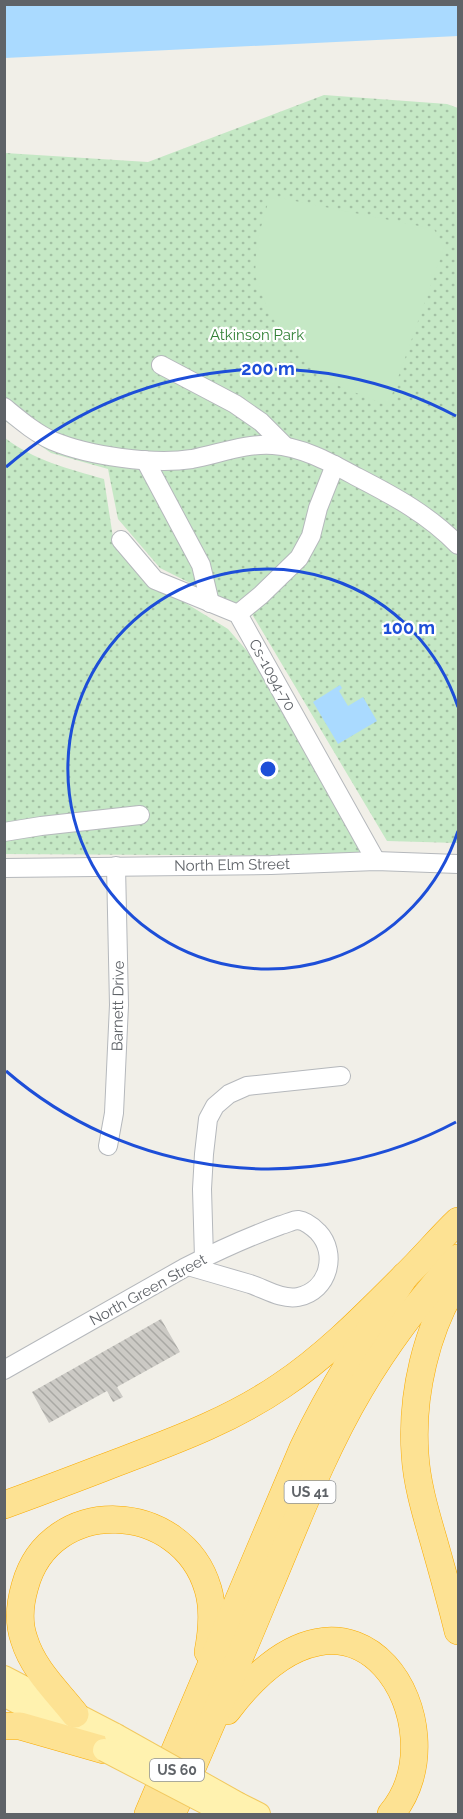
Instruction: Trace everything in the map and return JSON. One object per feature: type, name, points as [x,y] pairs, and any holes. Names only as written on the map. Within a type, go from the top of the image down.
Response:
[{"type":"highway","name":"US 41","points":[[155,1810],[197,1698],[303,1448],[321,1412],[355,1352],[405,1276],[459,1221]]},
{"type":"highway","name":"US 41","points":[[155,1810],[200,1749],[300,1514],[359,1391],[390,1343],[438,1281],[459,1258]]},
{"type":"highway","points":[[4,1505],[180,1439],[250,1406],[283,1385],[328,1349],[405,1276]]},
{"type":"highway","points":[[459,1280],[437,1320],[428,1348],[419,1384],[415,1420],[415,1454],[419,1483],[459,1631]]},
{"type":"highway","points":[[75,1714],[48,1682],[31,1657],[23,1638],[20,1617],[22,1596],[27,1576],[37,1558],[51,1542],[77,1526],[108,1519],[140,1522],[170,1536],[186,1550],[204,1578],[210,1601],[211,1632],[197,1698]]},
{"type":"highway","points":[[438,1556],[459,1614]]},
{"type":"highway","points":[[200,1749],[240,1692],[256,1676],[285,1655],[316,1642],[339,1640],[361,1642],[381,1650],[399,1662],[415,1678],[432,1719],[433,1742],[429,1764],[419,1785],[391,1815]]},
{"type":"highway","points":[[4,1726],[20,1726],[110,1743]]},
{"type":"main road","name":"US 60","points":[[4,1677],[75,1714],[110,1743]]},
{"type":"main road","name":"US 60","points":[[4,1695],[110,1743],[233,1809],[259,1815]]},
{"type":"street","points":[[161,365],[236,404],[261,422],[285,446]]},
{"type":"street","points":[[4,407],[29,427],[52,441],[77,449],[146,460],[164,462],[192,459],[260,445],[285,446],[322,458],[413,507],[459,545]]},
{"type":"street","points":[[146,460],[201,565],[210,603]]},
{"type":"street","points":[[121,540],[155,580],[238,614],[261,596],[299,558],[311,536],[318,508],[335,465]]},
{"type":"street","name":"Cs-1094-70","points":[[238,614],[376,861]]},
{"type":"street","points":[[4,832],[140,815]]},
{"type":"street","name":"North Elm Street","points":[[4,868],[271,865],[376,861],[459,864]]},
{"type":"street","name":"Barnett Drive","points":[[108,1146],[114,1113],[119,1005],[116,866]]},
{"type":"street","points":[[196,1262],[208,1119],[215,1106],[229,1094],[247,1086],[341,1076]]},
{"type":"street","name":"North Green Street","points":[[4,1370],[196,1262],[265,1231],[297,1220],[310,1224],[321,1235],[327,1247],[329,1264],[324,1279],[314,1290],[298,1297],[281,1296],[196,1262]]},
{"type":"green space","name":"Atkinson Park","points":[[324,95],[447,104],[458,108],[458,843],[387,841],[252,614],[160,568],[118,519],[108,469],[51,453],[5,421],[5,153],[148,162]]},
{"type":"green space","points":[[270,196],[434,229],[444,248],[388,406],[332,383],[297,353],[268,311],[255,275],[257,241]]},
{"type":"green space","points":[[4,437],[39,458],[104,479],[114,544],[179,599],[228,629],[248,652],[364,856],[5,854]]},
{"type":"water","points":[[4,5],[458,5],[458,36],[5,58]]},
{"type":"water","points":[[340,685],[342,688],[339,691],[348,706],[363,697],[377,721],[338,744],[313,702]]},
{"type":"building","points":[[161,1319],[180,1352],[117,1387],[123,1397],[113,1402],[107,1391],[49,1423],[32,1392]]}]
